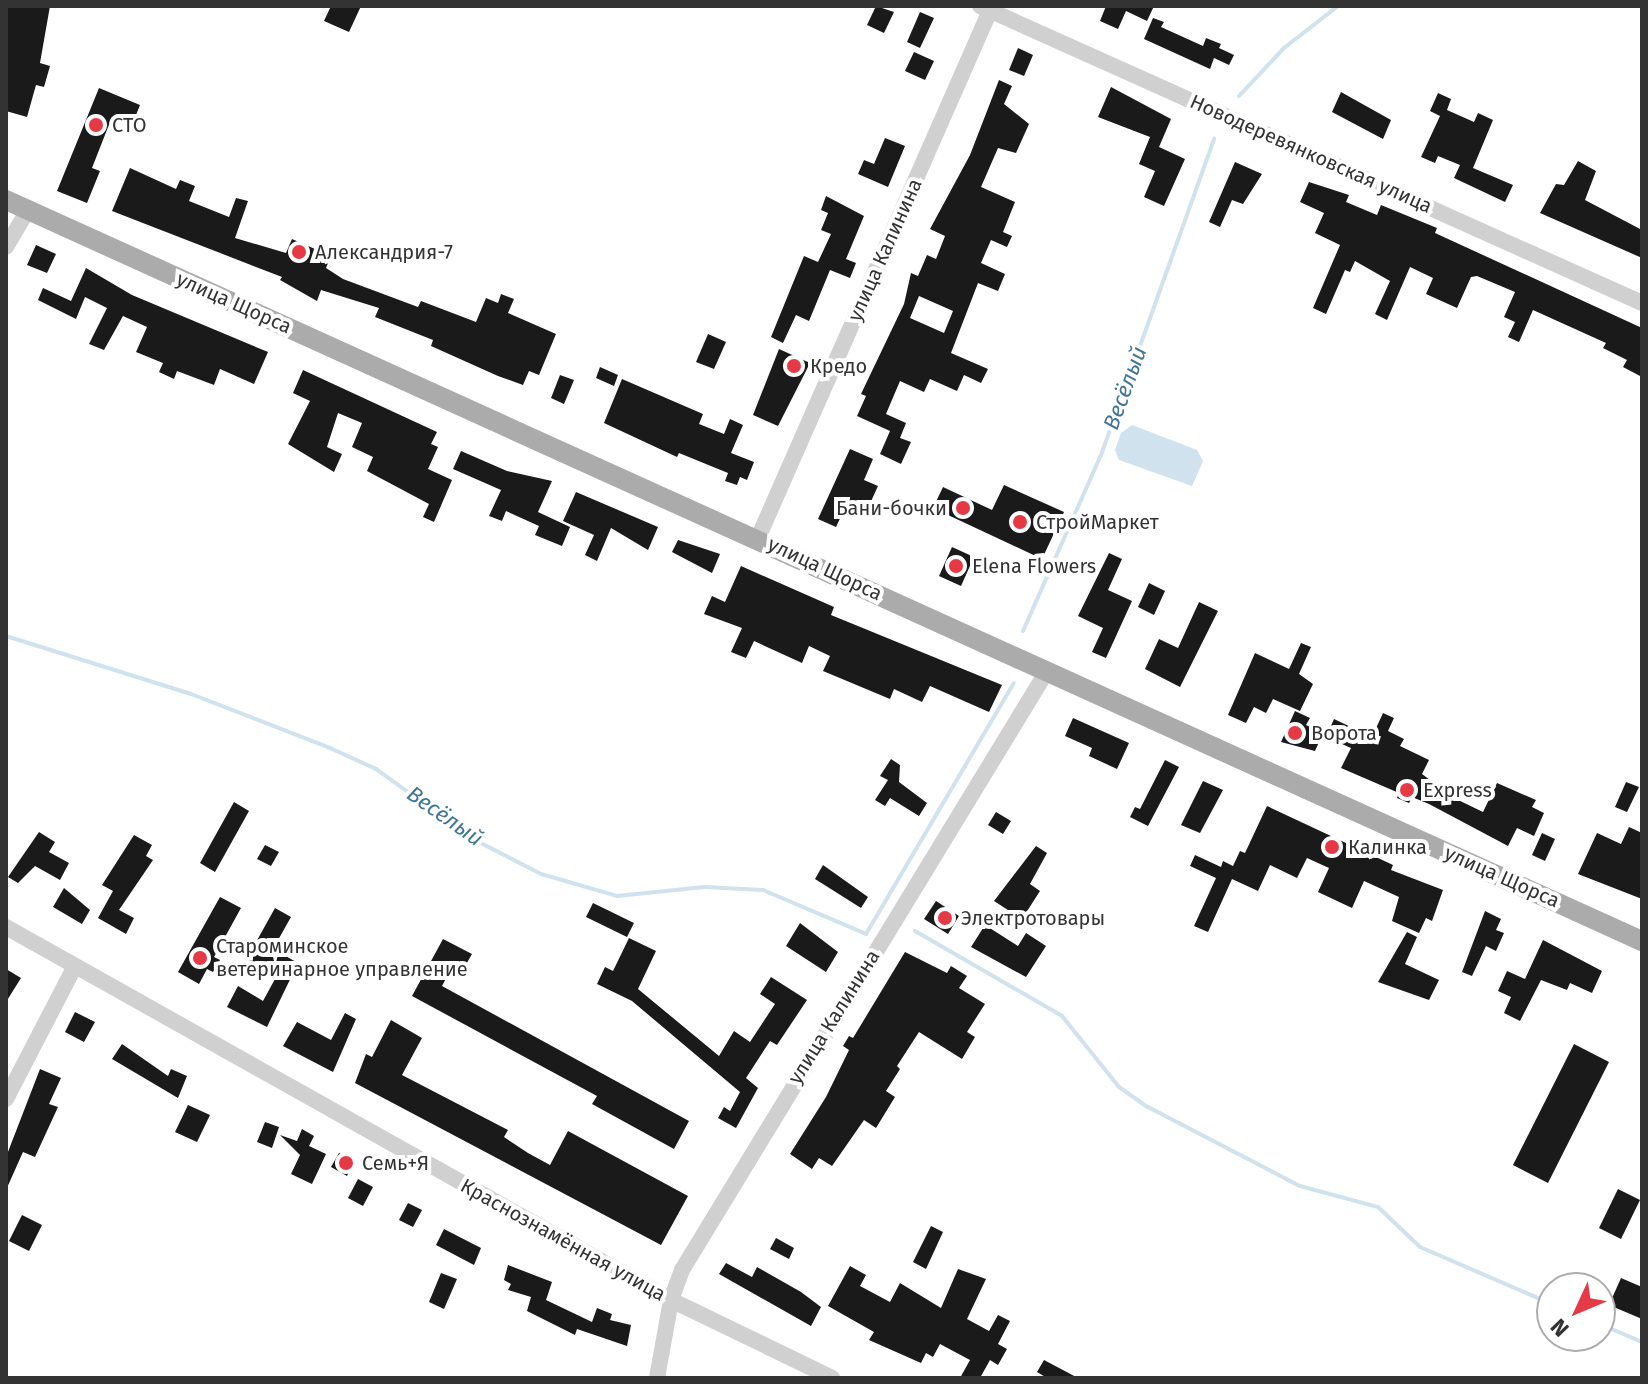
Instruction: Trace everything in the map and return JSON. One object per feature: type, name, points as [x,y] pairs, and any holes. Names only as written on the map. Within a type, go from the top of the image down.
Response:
[{"type":"main road","name":"улица Щорса","points":[[6,200],[1642,941]]},
{"type":"street","name":"Новодеревянковская улица","points":[[988,8],[1642,303]]},
{"type":"street","name":"улица Калинина","points":[[758,538],[988,8]]},
{"type":"street","points":[[6,247],[28,210]]},
{"type":"street","name":"улица Калинина","points":[[657,1378],[671,1300],[714,1213],[1047,671]]},
{"type":"street","name":"Краснознамённая улица","points":[[6,927],[671,1300],[832,1378]]},
{"type":"street","points":[[6,1099],[75,966]]},
{"type":"water","points":[[1132,425],[1197,450],[1203,461],[1192,486],[1119,460],[1115,450],[1121,433]]},
{"type":"building","points":[[6,6],[50,6],[40,63],[50,66],[44,87],[36,85],[27,117],[6,111]]},
{"type":"building","points":[[331,6],[361,6],[349,32],[324,21]]},
{"type":"building","points":[[876,6],[894,12],[884,33],[867,25]]},
{"type":"building","points":[[1106,6],[1154,6],[1147,21],[1126,11],[1118,29],[1100,21]]},
{"type":"building","points":[[920,12],[934,18],[920,48],[907,42]]},
{"type":"building","points":[[1153,18],[1164,22],[1161,27],[1203,46],[1206,38],[1221,44],[1219,48],[1234,55],[1229,65],[1214,58],[1210,69],[1144,39]]},
{"type":"building","points":[[1018,48],[1033,55],[1024,76],[1009,70]]},
{"type":"building","points":[[914,52],[934,61],[925,80],[905,71]]},
{"type":"building","points":[[999,80],[1012,86],[1004,104],[1029,124],[1016,153],[998,148],[981,187],[1015,202],[1003,232],[1012,236],[1007,247],[991,240],[981,263],[1005,274],[998,291],[978,283],[951,353],[988,369],[981,383],[964,375],[957,391],[930,379],[924,392],[900,381],[886,414],[906,423],[900,438],[911,442],[901,464],[880,454],[890,431],[857,416],[866,396],[861,394],[904,304],[911,273],[918,276],[927,255],[936,259],[945,236],[930,229],[970,155]],"holes":[[[919,296],[953,311],[944,333],[910,318]]]},
{"type":"building","points":[[1111,87],[1171,119],[1159,147],[1185,159],[1164,206],[1144,197],[1155,171],[1139,164],[1150,137],[1098,117]]},
{"type":"building","points":[[99,88],[140,105],[132,125],[112,117],[92,168],[100,171],[87,203],[57,191]]},
{"type":"building","points":[[1341,92],[1391,120],[1383,139],[1332,112]]},
{"type":"building","points":[[1438,93],[1451,99],[1447,110],[1474,122],[1478,113],[1493,120],[1473,168],[1513,185],[1505,202],[1454,178],[1460,165],[1438,156],[1435,163],[1421,157],[1440,116],[1430,111]]},
{"type":"building","points":[[885,138],[905,146],[888,187],[858,174],[864,160],[874,164]]},
{"type":"building","points":[[1578,161],[1596,171],[1585,200],[1642,230],[1642,258],[1540,213],[1556,184],[1564,185]]},
{"type":"building","points":[[1235,162],[1262,174],[1243,204],[1232,200],[1220,227],[1209,222]]},
{"type":"building","points":[[130,168],[176,189],[180,180],[195,186],[189,201],[229,217],[236,198],[248,201],[235,238],[286,253],[292,239],[331,256],[326,268],[343,279],[418,307],[421,301],[476,322],[486,298],[498,303],[501,294],[514,299],[508,313],[556,334],[539,375],[529,371],[523,385],[498,376],[431,346],[433,340],[375,317],[379,308],[321,290],[317,301],[280,280],[282,277],[112,211]]},
{"type":"building","points":[[1309,182],[1349,195],[1346,202],[1377,215],[1381,205],[1437,228],[1435,233],[1642,328],[1642,377],[1623,367],[1627,360],[1603,348],[1606,343],[1533,310],[1519,342],[1508,337],[1515,322],[1504,317],[1515,292],[1477,276],[1471,277],[1457,308],[1426,294],[1433,278],[1410,267],[1387,320],[1375,314],[1390,281],[1355,261],[1350,272],[1345,270],[1326,314],[1313,308],[1340,245],[1315,233],[1324,213],[1300,202]]},
{"type":"building","points":[[826,196],[864,216],[846,259],[856,263],[850,278],[830,270],[809,321],[796,315],[783,343],[771,337],[804,256],[818,262],[831,234],[821,230],[828,213],[821,210]]},
{"type":"building","points":[[36,245],[56,254],[47,273],[27,265]]},
{"type":"building","points":[[86,268],[132,295],[268,352],[254,384],[220,369],[214,385],[177,371],[174,379],[159,372],[163,363],[136,352],[147,327],[123,316],[104,350],[89,344],[107,308],[85,297],[76,319],[38,300],[43,288],[71,301]]},
{"type":"building","points":[[708,334],[726,342],[714,369],[696,362]]},
{"type":"building","points":[[779,349],[810,363],[778,426],[753,415]]},
{"type":"building","points":[[600,367],[618,375],[614,386],[596,378]]},
{"type":"building","points":[[303,370],[437,432],[431,444],[438,447],[428,469],[452,480],[434,522],[423,517],[429,504],[367,471],[373,457],[352,447],[362,423],[338,413],[327,447],[342,454],[334,472],[288,444],[310,401],[293,393]]},
{"type":"building","points":[[560,375],[574,380],[564,404],[551,398]]},
{"type":"building","points":[[622,379],[703,414],[699,424],[724,434],[730,419],[743,425],[731,453],[754,462],[747,480],[740,477],[737,485],[725,481],[728,473],[679,453],[677,457],[604,423]]},
{"type":"building","points":[[850,449],[873,459],[864,480],[878,486],[863,519],[844,510],[836,527],[818,519]]},
{"type":"building","points":[[461,451],[507,471],[552,481],[538,512],[570,527],[562,546],[535,535],[539,526],[506,511],[502,521],[489,516],[501,490],[453,469]]},
{"type":"building","points":[[1004,485],[1064,512],[1042,559],[933,508],[943,487],[992,510]]},
{"type":"building","points":[[576,492],[658,527],[648,550],[611,528],[597,561],[585,555],[594,535],[563,521]]},
{"type":"building","points":[[678,540],[720,554],[712,573],[672,552]]},
{"type":"building","points":[[952,547],[974,557],[961,586],[939,576]]},
{"type":"building","points":[[1109,553],[1122,559],[1108,590],[1132,601],[1106,658],[1092,652],[1103,628],[1078,616]]},
{"type":"building","points":[[741,566],[834,607],[831,615],[1002,685],[989,712],[930,686],[922,702],[894,689],[890,699],[823,671],[830,656],[809,646],[802,663],[754,641],[746,658],[731,652],[742,628],[704,614],[712,596],[725,602]]},
{"type":"building","points":[[1149,583],[1165,591],[1154,615],[1138,607]]},
{"type":"building","points":[[1199,602],[1218,611],[1180,687],[1145,669],[1159,639],[1178,648]]},
{"type":"building","points":[[1301,643],[1311,647],[1299,674],[1313,684],[1300,711],[1273,699],[1266,713],[1254,707],[1246,723],[1228,715],[1255,653],[1289,669]]},
{"type":"building","points":[[1295,711],[1310,718],[1306,725],[1323,733],[1315,751],[1281,742]]},
{"type":"building","points":[[1383,713],[1394,718],[1388,731],[1404,739],[1400,746],[1429,760],[1422,774],[1454,798],[1483,812],[1497,783],[1536,800],[1532,807],[1544,813],[1534,836],[1517,828],[1508,846],[1429,804],[1412,797],[1409,803],[1397,798],[1399,793],[1341,768],[1351,748],[1326,737],[1334,719],[1372,737]]},
{"type":"building","points":[[1073,718],[1129,743],[1117,769],[1089,756],[1092,748],[1065,736]]},
{"type":"building","points":[[891,759],[900,765],[899,782],[927,803],[919,816],[890,798],[885,806],[875,800],[888,780],[880,776]]},
{"type":"building","points":[[1165,760],[1179,767],[1148,826],[1130,817],[1135,807],[1140,809]]},
{"type":"building","points":[[1203,781],[1223,790],[1200,833],[1181,825]]},
{"type":"building","points":[[1626,782],[1639,787],[1627,812],[1615,807]]},
{"type":"building","points":[[234,802],[249,811],[215,872],[200,863]]},
{"type":"building","points":[[1267,806],[1393,865],[1391,870],[1443,890],[1432,921],[1426,918],[1419,933],[1392,921],[1399,897],[1364,881],[1352,908],[1318,892],[1329,868],[1307,858],[1297,878],[1270,865],[1258,891],[1232,879],[1208,932],[1194,926],[1216,878],[1190,866],[1195,855],[1221,867],[1223,861],[1233,866],[1240,851],[1245,853]]},
{"type":"building","points":[[996,812],[1011,821],[1003,834],[988,825]]},
{"type":"building","points":[[1629,827],[1642,833],[1642,899],[1578,874],[1597,833],[1621,844]]},
{"type":"building","points":[[39,832],[55,842],[49,852],[69,863],[60,880],[35,866],[18,883],[8,877]]},
{"type":"building","points":[[1542,833],[1555,839],[1545,861],[1532,855]]},
{"type":"building","points":[[134,835],[152,845],[146,856],[153,860],[119,910],[134,918],[126,934],[98,918],[113,891],[102,885]]},
{"type":"building","points":[[265,845],[279,852],[271,866],[257,859]]},
{"type":"building","points":[[1036,846],[1047,853],[1030,884],[1040,891],[1022,919],[994,901]]},
{"type":"building","points":[[823,865],[868,897],[861,908],[815,879]]},
{"type":"building","points":[[64,888],[90,910],[82,924],[53,907]]},
{"type":"building","points":[[220,897],[241,908],[214,957],[220,960],[213,972],[207,969],[199,984],[178,972]]},
{"type":"building","points":[[936,901],[959,916],[948,934],[924,919]]},
{"type":"building","points":[[593,903],[634,923],[627,937],[586,917]]},
{"type":"building","points":[[275,908],[291,917],[273,949],[298,963],[267,1027],[227,1007],[238,986],[263,1001],[275,979],[245,962]]},
{"type":"building","points":[[1485,911],[1501,919],[1496,930],[1504,933],[1496,951],[1486,946],[1472,976],[1462,972]]},
{"type":"building","points":[[800,923],[838,952],[826,972],[786,946]]},
{"type":"building","points":[[985,925],[1018,946],[1026,933],[1046,946],[1026,977],[971,947]]},
{"type":"building","points":[[1407,932],[1417,937],[1405,964],[1439,980],[1429,1000],[1378,982]]},
{"type":"building","points":[[629,938],[656,951],[638,989],[719,1056],[734,1031],[750,1042],[775,1004],[760,994],[771,977],[807,1000],[777,1045],[770,1041],[746,1078],[758,1088],[736,1128],[718,1118],[724,1107],[730,1111],[740,1092],[632,1001],[597,984],[605,967],[613,971]]},
{"type":"building","points":[[443,939],[472,954],[464,968],[454,963],[442,986],[689,1121],[674,1149],[592,1104],[597,1096],[412,996]]},
{"type":"building","points":[[1543,940],[1602,971],[1592,993],[1570,983],[1567,990],[1541,980],[1520,1021],[1504,1013],[1511,997],[1498,991],[1507,971],[1525,979]]},
{"type":"building","points":[[905,952],[947,973],[951,966],[967,976],[959,988],[985,1004],[967,1032],[975,1037],[962,1059],[919,1032],[897,1066],[900,1069],[886,1091],[895,1097],[876,1128],[864,1120],[832,1166],[819,1158],[812,1169],[790,1154],[826,1097],[849,1050],[843,1046],[849,1036],[853,1038]]},
{"type":"building","points":[[6,969],[21,978],[6,1002]]},
{"type":"building","points":[[75,1012],[95,1022],[84,1042],[65,1032]]},
{"type":"building","points":[[345,1013],[356,1019],[333,1072],[283,1046],[297,1022],[331,1040]]},
{"type":"building","points":[[391,1020],[422,1038],[402,1075],[508,1130],[504,1137],[528,1153],[550,1165],[568,1131],[688,1196],[661,1245],[355,1083],[366,1054],[372,1057]]},
{"type":"building","points":[[122,1044],[168,1076],[171,1069],[187,1076],[178,1098],[112,1059]]},
{"type":"building","points":[[1574,1044],[1609,1062],[1548,1183],[1513,1165]]},
{"type":"building","points":[[40,1069],[61,1078],[49,1104],[58,1107],[35,1157],[23,1152],[6,1190],[6,1157]]},
{"type":"building","points":[[188,1105],[210,1115],[197,1142],[175,1132]]},
{"type":"building","points":[[265,1122],[279,1127],[272,1148],[257,1142]]},
{"type":"building","points":[[302,1129],[314,1136],[309,1146],[326,1154],[312,1184],[291,1174],[300,1155],[280,1135],[297,1141]]},
{"type":"building","points":[[339,1153],[354,1161],[347,1176],[331,1167]]},
{"type":"building","points":[[358,1179],[373,1187],[363,1206],[348,1198]]},
{"type":"building","points":[[1618,1189],[1640,1200],[1621,1239],[1599,1228]]},
{"type":"building","points":[[408,1203],[422,1210],[413,1227],[399,1220]]},
{"type":"building","points":[[22,1215],[42,1225],[29,1251],[9,1241]]},
{"type":"building","points":[[931,1226],[943,1232],[926,1269],[913,1262]]},
{"type":"building","points":[[444,1229],[481,1248],[474,1265],[436,1245]]},
{"type":"building","points":[[776,1238],[794,1248],[789,1259],[770,1249]]},
{"type":"building","points":[[726,1263],[752,1277],[757,1267],[801,1292],[821,1307],[811,1326],[719,1274]]},
{"type":"building","points":[[508,1265],[552,1282],[546,1300],[592,1322],[597,1308],[612,1314],[610,1320],[631,1325],[627,1346],[577,1329],[575,1335],[527,1311],[531,1297],[508,1290],[511,1284],[504,1280]]},
{"type":"building","points":[[850,1266],[866,1275],[860,1286],[890,1302],[900,1283],[941,1308],[958,1269],[986,1279],[967,1319],[989,1331],[998,1315],[1010,1321],[998,1344],[1007,1349],[998,1365],[990,1360],[980,1378],[960,1378],[970,1360],[940,1344],[933,1357],[926,1353],[921,1363],[869,1340],[874,1332],[828,1306]]},
{"type":"building","points":[[441,1273],[457,1279],[444,1309],[429,1302]]},
{"type":"building","points":[[1621,1278],[1642,1287],[1642,1319],[1616,1308],[1616,1289]]},
{"type":"building","points":[[1044,1360],[1078,1378],[1047,1378],[1037,1372]]},
{"type":"waterway","name":"Весёлый","points":[[1239,96],[1284,48],[1338,6]]},
{"type":"waterway","name":"Весёлый","points":[[1023,631],[1101,455],[1214,139]]},
{"type":"waterway","name":"Весёлый","points":[[6,636],[191,694],[330,748],[376,769],[473,839],[541,874],[617,896],[705,887],[763,890],[866,934],[1014,683]]},
{"type":"waterway","points":[[915,931],[1062,1016],[1119,1087],[1148,1107],[1300,1186],[1378,1207],[1420,1247],[1536,1297]]},
{"type":"waterway","points":[[1616,1331],[1642,1342]]},
{"type":"place","name":"СТО","points":[[96,125]]},
{"type":"place","name":"Александрия-7","points":[[299,252]]},
{"type":"place","name":"Кредо","points":[[794,366]]},
{"type":"place","name":"Бани-бочки","points":[[963,508]]},
{"type":"place","name":"СтройМаркет","points":[[1020,522]]},
{"type":"place","name":"Elena Flowers","points":[[956,566]]},
{"type":"place","name":"Ворота","points":[[1295,733]]},
{"type":"place","name":"Express","points":[[1407,790]]},
{"type":"place","name":"Калинка","points":[[1332,847]]},
{"type":"place","name":"Электротовары","points":[[945,918]]},
{"type":"place","name":"Староминское ветеринарное управление","points":[[200,958]]},
{"type":"place","name":"Семь+Я","points":[[346,1163]]}]
